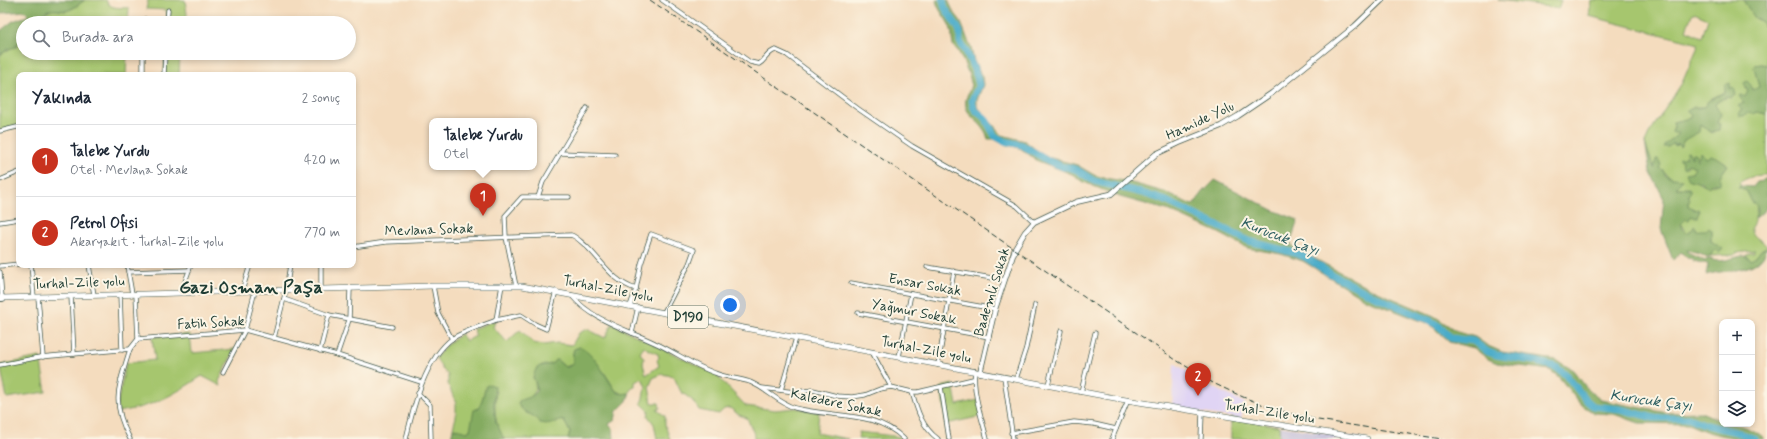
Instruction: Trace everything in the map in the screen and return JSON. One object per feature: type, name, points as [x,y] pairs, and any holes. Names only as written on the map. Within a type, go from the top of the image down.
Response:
[{"type":"main road","name":"Turhal-Zile yolu","points":[[1,298],[433,286],[516,286],[556,291],[1081,392],[1367,439]]},
{"type":"street","points":[[662,0],[750,62],[759,64],[763,62],[769,52],[776,50],[787,55],[857,108],[912,146],[1017,206],[1034,222]]},
{"type":"street","name":"Hamide Yolu","points":[[1034,222],[1076,202],[1108,195],[1115,191],[1156,154],[1179,142],[1228,122],[1272,93],[1355,26],[1382,0]]},
{"type":"street","points":[[168,10],[168,16]]},
{"type":"street","points":[[142,72],[143,60]]},
{"type":"street","points":[[164,72],[165,60]]},
{"type":"street","points":[[538,196],[543,182],[586,108]]},
{"type":"street","points":[[0,131],[16,127]]},
{"type":"street","points":[[560,152],[615,155]]},
{"type":"street","points":[[0,180],[16,173]]},
{"type":"street","points":[[516,286],[506,237],[504,220],[506,215],[520,197],[538,196],[569,198]]},
{"type":"street","points":[[0,222],[16,219]]},
{"type":"street","name":"Bademli Sokak","points":[[977,372],[989,337],[995,309],[1004,280],[1016,247],[1025,232],[1034,222]]},
{"type":"street","name":"Mevlana Sokak","points":[[356,247],[386,242],[567,234],[573,236],[593,252],[615,278],[623,284],[636,289]]},
{"type":"street","points":[[630,306],[651,234],[694,250],[664,312]]},
{"type":"street","points":[[0,266],[16,264]]},
{"type":"street","points":[[927,267],[1004,280]]},
{"type":"street","points":[[31,268],[43,357]]},
{"type":"street","points":[[90,268],[94,295]]},
{"type":"street","points":[[127,268],[134,294],[138,339],[130,349],[119,385],[117,405],[122,423],[130,439]]},
{"type":"street","points":[[242,291],[249,268]]},
{"type":"street","points":[[274,338],[286,290],[290,268]]},
{"type":"street","points":[[321,268],[321,289]]},
{"type":"street","points":[[128,272],[189,270],[181,292]]},
{"type":"street","points":[[0,272],[1,298]]},
{"type":"street","points":[[938,364],[954,272]]},
{"type":"street","name":"Ensar Sokak","points":[[851,283],[995,309]]},
{"type":"street","points":[[496,320],[502,285]]},
{"type":"street","points":[[433,286],[438,313],[452,340]]},
{"type":"street","points":[[337,355],[348,320],[350,289]]},
{"type":"street","points":[[223,372],[244,330],[255,291]]},
{"type":"street","points":[[406,439],[421,382],[438,355],[452,340],[469,330],[496,320],[521,315],[546,329],[556,291]]},
{"type":"street","points":[[120,294],[122,350]]},
{"type":"street","name":"Kaledere Sokak","points":[[571,294],[587,310],[715,374],[743,380],[762,388],[788,406],[873,421],[889,426],[904,439]]},
{"type":"street","points":[[899,357],[911,294]]},
{"type":"street","points":[[71,296],[74,354]]},
{"type":"street","points":[[284,299],[348,320],[392,327]]},
{"type":"street","points":[[1016,379],[1026,348],[1036,304]]},
{"type":"street","points":[[632,333],[638,307]]},
{"type":"street","name":"Yağmur Sokak","points":[[858,313],[989,337]]},
{"type":"street","points":[[320,350],[329,315]]},
{"type":"street","name":"Fatih Sokak","points":[[138,339],[244,330],[320,350],[421,382]]},
{"type":"street","points":[[1048,385],[1061,331]]},
{"type":"street","points":[[1081,392],[1094,333]]},
{"type":"street","points":[[781,390],[796,338]]},
{"type":"street","points":[[0,365],[43,357],[130,349]]},
{"type":"street","points":[[872,352],[891,387]]},
{"type":"street","points":[[977,372],[973,379],[987,439]]},
{"type":"street","points":[[1004,377],[1013,439]]},
{"type":"street","points":[[762,388],[800,392],[813,390],[837,396],[852,397],[865,395],[880,389],[891,387],[912,392],[973,379]]},
{"type":"street","points":[[941,387],[949,439]]},
{"type":"street","points":[[912,392],[922,421],[931,434],[938,439]]},
{"type":"street","points":[[418,393],[426,399],[430,405],[431,438]]},
{"type":"street","points":[[1112,439],[1128,400]]},
{"type":"street","points":[[1201,439],[1202,413]]},
{"type":"street","points":[[1011,433],[1074,422],[1094,424],[1116,429]]},
{"type":"shaded area","points":[[1174,363],[1210,386],[1245,403],[1241,419],[1172,408]]},
{"type":"shaded area","points":[[1279,426],[1367,439],[1280,439]]},
{"type":"green space","points":[[0,0],[85,0],[69,10],[47,10],[42,16],[27,16],[28,14],[24,11],[3,13],[0,15]]},
{"type":"green space","points":[[85,0],[106,0],[113,7],[129,8],[128,16],[43,16],[50,10],[57,9],[63,11],[76,7]]},
{"type":"green space","points":[[148,0],[185,0],[187,14],[187,16],[167,16],[167,10],[146,9]]},
{"type":"green space","points":[[936,0],[948,0],[953,11],[960,20],[971,48],[974,61],[982,77],[983,85],[977,100],[977,106],[1002,135],[1025,141],[1035,149],[1051,158],[1077,165],[1094,175],[1103,178],[1125,181],[1164,192],[1192,205],[1215,180],[1273,210],[1298,220],[1290,243],[1293,247],[1373,290],[1434,316],[1458,332],[1475,337],[1488,346],[1502,352],[1556,360],[1573,370],[1589,391],[1601,400],[1667,413],[1701,412],[1719,420],[1719,427],[1743,427],[1750,429],[1765,439],[1739,439],[1708,432],[1688,424],[1639,423],[1614,414],[1594,413],[1580,404],[1559,377],[1550,370],[1497,363],[1488,359],[1474,348],[1449,342],[1433,327],[1424,322],[1365,299],[1303,261],[1281,254],[1247,248],[1217,232],[1167,210],[1120,197],[1084,182],[1072,174],[1038,161],[1020,148],[1003,144],[994,139],[988,139],[986,133],[966,107],[965,103],[971,86],[970,78],[958,51],[953,45],[951,29],[938,7]]},
{"type":"green space","points":[[1498,0],[1561,0],[1558,9]]},
{"type":"green space","points":[[1591,0],[1743,0],[1755,18],[1761,21],[1767,32],[1767,65],[1761,64],[1754,67],[1759,87],[1755,90],[1751,87],[1745,87],[1748,91],[1746,97],[1740,98],[1744,101],[1741,109],[1743,116],[1748,113],[1754,114],[1757,112],[1767,114],[1767,175],[1752,177],[1739,183],[1742,190],[1746,190],[1752,202],[1756,204],[1757,208],[1752,229],[1753,234],[1767,247],[1762,249],[1756,257],[1751,260],[1745,256],[1750,253],[1754,253],[1754,249],[1753,251],[1737,253],[1734,255],[1710,256],[1714,250],[1722,251],[1711,241],[1711,230],[1696,231],[1693,229],[1687,233],[1681,223],[1691,216],[1697,217],[1699,211],[1698,209],[1696,210],[1688,206],[1689,188],[1676,188],[1682,179],[1675,179],[1666,175],[1659,168],[1660,163],[1658,159],[1654,169],[1645,143],[1650,132],[1682,83],[1699,44],[1589,16]],"holes":[[[1694,13],[1708,19],[1702,37],[1686,30],[1692,14]],[[1730,85],[1730,89],[1734,87],[1735,95],[1720,100],[1715,104],[1720,113],[1716,131],[1712,133],[1700,124],[1696,131],[1684,140],[1680,147],[1678,144],[1676,146],[1675,143],[1666,147],[1679,133],[1672,132],[1674,127],[1673,122],[1691,118],[1692,115],[1687,111],[1694,107],[1704,107],[1712,98],[1725,92]],[[1688,151],[1691,157],[1696,157],[1697,160],[1702,153],[1706,158],[1715,158],[1728,165],[1720,176],[1718,184],[1706,185],[1698,183],[1687,176],[1695,169],[1695,167],[1689,164],[1687,167],[1683,167],[1684,164],[1682,161]]]},
{"type":"green space","points":[[1743,0],[1767,0],[1767,32],[1761,21],[1755,18]]},
{"type":"green space","points":[[16,20],[16,47],[8,49],[0,55],[0,31]]},
{"type":"green space","points":[[16,44],[16,60],[127,60],[126,72],[16,72],[16,127],[0,131],[0,55]]},
{"type":"green space","points":[[165,60],[180,60],[179,72],[164,72]]},
{"type":"green space","points":[[1755,65],[1767,65],[1767,114],[1757,112],[1754,114],[1748,113],[1743,116],[1739,116],[1742,110],[1738,106],[1744,103],[1739,96],[1741,95],[1745,97],[1748,91],[1744,83],[1747,81],[1753,90],[1759,87],[1754,67]]},
{"type":"green space","points":[[1730,83],[1730,89],[1733,87],[1735,88],[1735,95],[1731,98],[1725,97],[1715,104],[1721,114],[1717,123],[1720,124],[1719,130],[1711,132],[1700,124],[1699,132],[1684,140],[1680,147],[1678,144],[1674,146],[1674,143],[1668,147],[1664,147],[1665,144],[1679,133],[1672,132],[1674,127],[1673,122],[1691,118],[1692,115],[1687,111],[1695,107],[1704,107],[1708,101],[1725,92],[1725,85]]},
{"type":"green space","points":[[1645,143],[1654,169],[1656,159],[1658,159],[1661,165],[1659,168],[1663,170],[1665,175],[1672,178],[1683,179],[1676,188],[1690,189],[1690,193],[1688,195],[1690,199],[1688,206],[1695,210],[1698,209],[1699,213],[1696,218],[1691,216],[1689,220],[1686,219],[1681,223],[1683,229],[1687,233],[1693,229],[1694,226],[1696,227],[1696,231],[1705,230],[1707,228],[1711,230],[1711,241],[1723,249],[1719,253],[1717,250],[1714,250],[1710,256],[1707,257],[1700,253],[1687,250],[1687,252],[1705,260],[1710,259],[1722,261],[1743,256],[1751,260],[1756,257],[1761,250],[1767,248],[1763,257],[1757,263],[1741,269],[1706,275],[1708,264],[1693,261],[1693,259],[1687,258],[1681,252],[1673,260],[1661,229],[1664,199],[1650,171]]},
{"type":"green space","points":[[1687,151],[1692,158],[1692,153],[1695,153],[1697,160],[1700,152],[1706,158],[1711,155],[1728,165],[1720,176],[1720,184],[1712,184],[1708,187],[1701,182],[1689,180],[1686,173],[1692,172],[1695,167],[1689,164],[1683,168],[1682,161],[1679,160],[1679,158],[1686,157]]},
{"type":"green space","points":[[1764,179],[1767,179],[1767,208],[1756,218],[1758,211],[1756,204],[1752,202],[1746,190],[1738,188],[1741,186],[1753,187],[1757,182],[1763,181]]},
{"type":"green space","points":[[496,320],[493,327],[507,342],[520,330],[534,343],[543,345],[557,343],[572,345],[579,333],[587,329],[605,338],[612,324],[715,374],[746,406],[775,410],[796,408],[819,412],[817,433],[848,439],[754,439],[754,434],[747,418],[739,415],[730,408],[724,409],[719,414],[699,410],[692,400],[681,392],[672,376],[662,374],[653,378],[649,387],[652,403],[659,403],[660,408],[657,410],[665,416],[665,425],[670,439],[657,439],[654,424],[648,416],[649,411],[641,403],[646,387],[642,378],[635,382],[635,386],[631,388],[629,395],[628,393],[624,394],[616,391],[604,372],[580,347],[574,349],[573,364],[565,367],[557,360],[552,364],[540,366],[533,377],[535,381],[535,391],[531,396],[523,399],[526,413],[555,423],[561,420],[564,421],[570,432],[568,439],[504,439],[498,428],[496,416],[496,391],[485,389],[470,430],[467,432],[453,428],[456,417],[456,403],[448,384],[448,375],[442,369],[436,358],[445,346],[461,334],[466,341],[476,336],[473,329]],"holes":[[[644,346],[658,354],[659,358],[657,360],[659,366],[646,375],[643,364],[644,358],[640,353]]]},
{"type":"green space","points":[[190,334],[192,353],[235,349],[219,381],[221,386],[202,376],[181,389],[153,403],[131,410],[118,412],[117,405],[126,363],[155,360],[152,337]]},
{"type":"green space","points":[[580,347],[590,354],[595,360],[616,391],[622,394],[628,393],[629,395],[627,401],[617,411],[615,420],[609,424],[613,428],[614,439],[568,439],[570,432],[564,421],[548,424],[540,423],[537,419],[520,408],[518,404],[519,401],[535,394],[537,388],[533,377],[536,369],[540,366],[552,364],[555,360],[565,367],[568,367],[573,364],[574,349]]},
{"type":"green space","points":[[40,357],[46,392],[7,398],[0,365]]},
{"type":"green space","points":[[489,384],[495,386],[494,406],[496,422],[504,439],[451,439],[453,428],[467,432],[470,430],[474,410],[480,407],[486,386]]},
{"type":"green space","points":[[953,384],[957,405],[978,400],[982,416],[946,424],[941,387]]},
{"type":"green space","points":[[1231,418],[1279,426],[1280,439],[1231,439]]},
{"type":"green space","points":[[859,432],[902,437],[904,439],[858,439]]},
{"type":"waterway","name":"Kurucuk Çayı","points":[[943,0],[945,8],[960,32],[960,42],[966,51],[977,76],[979,85],[972,100],[975,110],[985,118],[995,136],[1004,141],[1022,145],[1049,161],[1063,167],[1077,170],[1094,181],[1164,200],[1249,241],[1305,257],[1331,274],[1372,295],[1431,321],[1440,327],[1451,338],[1473,341],[1488,352],[1496,355],[1534,361],[1556,367],[1567,376],[1585,399],[1593,406],[1620,409],[1654,418],[1688,418],[1707,425],[1740,433],[1755,439]]},
{"type":"railway","points":[[650,0],[1176,360],[1213,383],[1243,397],[1277,410],[1318,420],[1442,439]]},
{"type":"place","name":"Talebe Yurdu","points":[[483,216]]},
{"type":"place","name":"Petrol Ofisi","points":[[1198,396]]},
{"type":"district","name":"Gazi Osman Paşa","points":[[251,288]]}]
